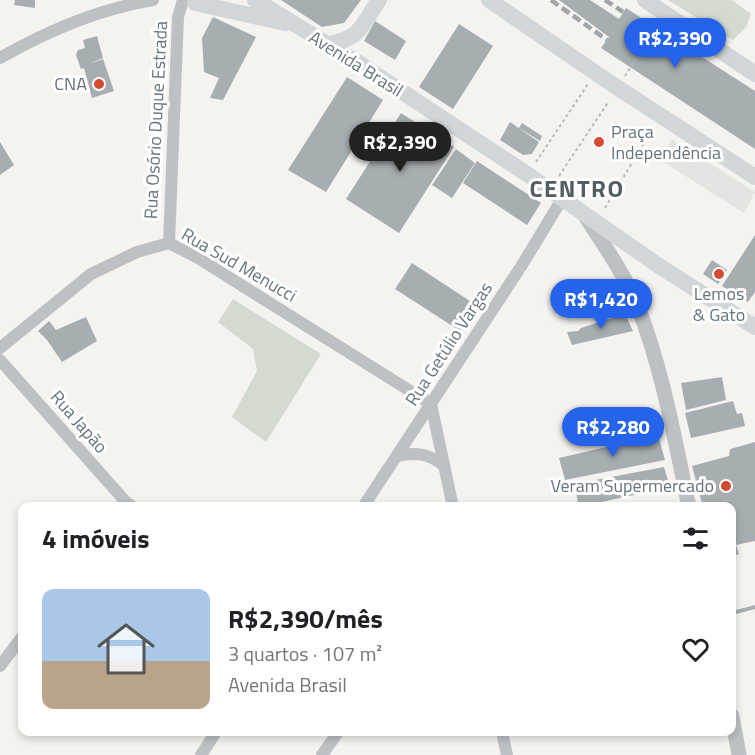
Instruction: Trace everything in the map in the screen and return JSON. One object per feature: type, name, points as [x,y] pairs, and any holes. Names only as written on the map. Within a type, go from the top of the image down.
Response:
[{"type":"main road","name":"Avenida Brasil","points":[[255,0],[357,62],[755,327]]},
{"type":"main road","points":[[327,44],[343,42],[355,36],[379,0]]},
{"type":"main road","points":[[489,0],[755,177]]},
{"type":"main road","points":[[645,0],[752,66]]},
{"type":"main road","points":[[194,1],[297,27]]},
{"type":"main road","points":[[355,36],[357,62]]},
{"type":"street","points":[[0,58],[47,33],[80,20],[111,9],[153,0]]},
{"type":"street","name":"Rua Osório Duque Estrada","points":[[169,243],[178,17],[194,1]]},
{"type":"street","name":"Rua Getúlio Vargas","points":[[366,502],[522,265],[556,195]]},
{"type":"street","points":[[590,218],[638,307],[654,354],[688,502]]},
{"type":"street","name":"Rua Sud Menucci","points":[[0,348],[91,274],[137,252],[169,243],[198,258],[431,404]]},
{"type":"street","name":"Rua Japão","points":[[0,360],[123,502]]},
{"type":"street","points":[[431,404],[452,502]]},
{"type":"street","points":[[397,456],[409,453],[427,455],[444,466]]},
{"type":"street","points":[[0,666],[18,642]]},
{"type":"street","points":[[201,755],[213,736]]},
{"type":"street","points":[[322,755],[334,736]]},
{"type":"street","points":[[503,736],[507,755]]},
{"type":"street","points":[[736,736],[739,755]]},
{"type":"path","points":[[622,80],[661,20]]},
{"type":"path","points":[[527,174],[596,72]]},
{"type":"path","points":[[556,195],[594,123],[609,100]]},
{"type":"path","points":[[590,218],[660,115]]},
{"type":"shaded area","points":[[668,0],[732,0],[751,14],[746,27],[733,40]]},
{"type":"shaded area","points":[[672,139],[755,192],[744,213],[660,160]]},
{"type":"shaded area","points":[[233,299],[321,354],[266,442],[232,417],[257,371],[253,349],[218,322]]},
{"type":"building","points":[[15,0],[35,0],[35,8],[14,5]]},
{"type":"building","points":[[281,0],[361,0],[344,23],[322,27]]},
{"type":"building","points":[[559,0],[590,0],[619,19],[626,8],[755,91],[755,149],[601,48],[609,37]]},
{"type":"building","points":[[213,17],[256,37],[223,100],[210,98],[219,78],[204,72],[202,38]]},
{"type":"building","points":[[375,21],[406,41],[395,60],[364,41]]},
{"type":"building","points":[[459,24],[493,46],[453,109],[419,87]]},
{"type":"building","points":[[97,36],[103,58],[89,64],[103,59],[114,91],[92,98],[84,68],[81,69],[76,55],[78,50],[85,48],[83,40]]},
{"type":"building","points":[[347,77],[383,100],[326,192],[288,170]]},
{"type":"building","points":[[401,113],[454,147],[399,233],[346,199]]},
{"type":"building","points":[[510,122],[539,142],[532,154],[523,155],[500,140]]},
{"type":"building","points":[[522,123],[542,136],[540,141],[519,128]]},
{"type":"building","points":[[0,142],[14,165],[0,175]]},
{"type":"building","points":[[456,149],[475,163],[452,198],[432,185]]},
{"type":"building","points":[[477,161],[541,203],[527,225],[463,183]]},
{"type":"building","points":[[755,235],[755,292],[748,302],[722,286]]},
{"type":"building","points":[[712,260],[727,270],[718,284],[703,274]]},
{"type":"building","points":[[412,263],[476,305],[460,331],[395,289]]},
{"type":"building","points":[[625,314],[633,331],[572,345],[567,332],[578,331],[581,328]]},
{"type":"building","points":[[86,317],[97,341],[62,362],[38,331],[49,321],[56,330]]},
{"type":"building","points":[[722,377],[726,400],[686,410],[681,383]]},
{"type":"building","points":[[733,401],[737,414],[742,413],[745,426],[691,438],[685,413]]},
{"type":"building","points":[[658,435],[665,460],[565,480],[559,458]]},
{"type":"building","name":"Veram Supermercado","points":[[755,442],[755,541],[736,545],[736,502],[702,502],[692,466],[729,456],[730,449]]},
{"type":"building","points":[[664,467],[670,487],[602,502],[578,502],[574,484]]},
{"type":"building","points":[[755,605],[755,609],[736,614],[736,610]]},
{"type":"railway","points":[[551,0],[607,40]]},
{"type":"railway","points":[[605,0],[623,12]]},
{"type":"place","name":"CNA","points":[[99,84]]},
{"type":"place","name":"Praça Independência","points":[[599,142]]},
{"type":"place","name":"Lemos & Gato","points":[[719,274]]},
{"type":"place","name":"Veram Supermercado","points":[[726,486]]},
{"type":"district","name":"CENTRO","points":[[577,189]]}]
